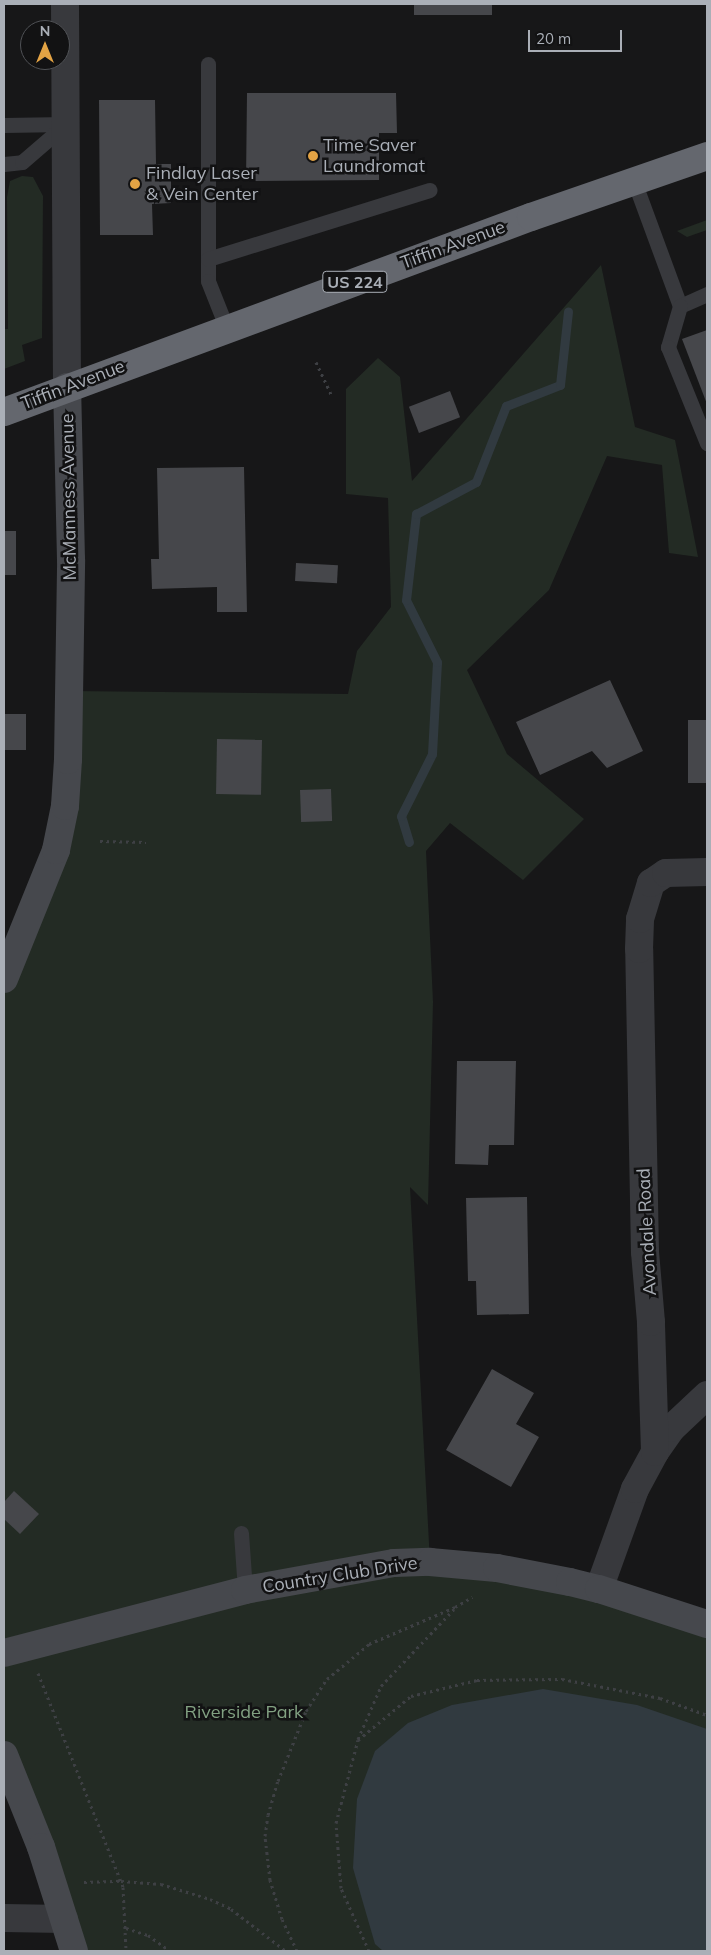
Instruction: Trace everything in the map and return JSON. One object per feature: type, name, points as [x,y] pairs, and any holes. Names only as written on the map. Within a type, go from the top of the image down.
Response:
[{"type":"highway","name":"Tiffin Avenue","points":[[4,412],[531,216],[707,156]]},
{"type":"main road","name":"McManness Avenue","points":[[4,979],[56,850],[65,806],[68,760],[71,560],[67,387]]},
{"type":"main road","name":"Country Club Drive","points":[[16,1650],[245,1590],[394,1563],[430,1562],[497,1568],[599,1589],[707,1624]]},
{"type":"main road","points":[[4,1755],[41,1847],[74,1951]]},
{"type":"street","name":"McManness Avenue","points":[[64,4],[67,387]]},
{"type":"street","name":"Avondale Road","points":[[655,1452],[651,1322],[646,1252],[639,949],[640,919],[651,883],[666,873],[707,872]]},
{"type":"street","points":[[599,1589],[635,1489],[655,1452],[672,1428],[707,1395]]},
{"type":"street","points":[[4,1918],[64,1918]]},
{"type":"lane","points":[[208,64],[208,281],[227,329]]},
{"type":"lane","points":[[4,125],[66,124]]},
{"type":"lane","points":[[4,164],[22,162],[66,124]]},
{"type":"lane","points":[[634,181],[680,306],[668,347],[707,443]]},
{"type":"lane","points":[[208,259],[429,190]]},
{"type":"lane","points":[[680,306],[707,294]]},
{"type":"lane","points":[[241,1533],[245,1590]]},
{"type":"path","points":[[316,362],[332,397]]},
{"type":"path","points":[[100,841],[146,842]]},
{"type":"path","points":[[297,1951],[282,1918],[270,1880],[265,1836],[268,1815],[278,1781],[306,1711],[328,1680],[369,1644],[456,1607],[480,1591],[497,1568]]},
{"type":"path","points":[[369,1951],[341,1888],[336,1823],[358,1740],[381,1686],[456,1607]]},
{"type":"path","points":[[16,1650],[121,1881],[126,1928],[126,1951]]},
{"type":"path","points":[[358,1740],[412,1696],[478,1680],[562,1679],[660,1698],[707,1715]]},
{"type":"path","points":[[55,1890],[82,1882],[121,1881],[161,1884],[222,1904],[286,1951]]},
{"type":"path","points":[[126,1928],[148,1935],[170,1951]]},
{"type":"green space","points":[[22,176],[33,177],[43,196],[42,338],[22,345],[25,361],[4,369],[4,329],[8,329],[7,197],[10,181]]},
{"type":"green space","points":[[707,220],[707,230],[687,237],[677,231]]},
{"type":"green space","name":"Riverside Park","points":[[601,265],[635,427],[675,440],[698,557],[669,553],[662,465],[607,456],[549,590],[467,670],[507,754],[584,819],[523,880],[450,823],[426,851],[433,1002],[428,1205],[410,1187],[430,1562],[707,1624],[707,1951],[74,1951],[4,1755],[4,979],[56,850],[69,691],[348,694],[357,651],[391,607],[388,498],[346,494],[346,389],[378,358],[400,377],[412,481]]},
{"type":"shaded area","points":[[543,1689],[637,1705],[707,1729],[707,1951],[383,1951],[375,1944],[353,1868],[357,1799],[375,1751],[408,1723],[452,1705]]},
{"type":"building","points":[[414,4],[492,4],[492,15],[414,15]]},
{"type":"building","name":"Time Saver Laundromat","points":[[247,93],[396,93],[397,133],[379,133],[379,180],[246,181]]},
{"type":"building","name":"Findlay Laser & Vein Center","points":[[99,100],[155,100],[156,164],[171,164],[171,203],[152,204],[153,235],[100,235]]},
{"type":"building","points":[[707,330],[707,404],[682,339]]},
{"type":"building","points":[[450,391],[460,417],[419,433],[409,407]]},
{"type":"building","points":[[244,467],[247,612],[217,612],[217,587],[152,589],[151,559],[159,559],[157,468]]},
{"type":"building","points":[[4,531],[16,531],[16,575],[4,575]]},
{"type":"building","points":[[296,563],[338,565],[337,583],[295,581]]},
{"type":"building","points":[[610,680],[643,751],[607,768],[592,751],[540,775],[516,722]]},
{"type":"building","points":[[4,714],[26,714],[26,750],[4,750]]},
{"type":"building","points":[[688,720],[707,720],[707,783],[688,783]]},
{"type":"building","points":[[217,739],[262,740],[261,795],[216,794]]},
{"type":"building","points":[[331,789],[332,821],[301,822],[300,790]]},
{"type":"building","points":[[457,1061],[516,1061],[514,1145],[489,1145],[488,1165],[455,1164]]},
{"type":"building","points":[[527,1197],[529,1314],[477,1315],[476,1281],[468,1281],[466,1198]]},
{"type":"building","points":[[492,1369],[534,1393],[516,1424],[539,1437],[511,1487],[446,1450]]},
{"type":"building","points":[[14,1491],[39,1514],[20,1534],[4,1519],[4,1502]]},
{"type":"waterway","points":[[409,842],[401,816],[432,754],[437,662],[406,600],[416,514],[476,482],[506,406],[560,385],[568,311]]},
{"type":"place","name":"Time Saver Laundromat","points":[[313,156]]},
{"type":"place","name":"Findlay Laser & Vein Center","points":[[135,184]]}]
